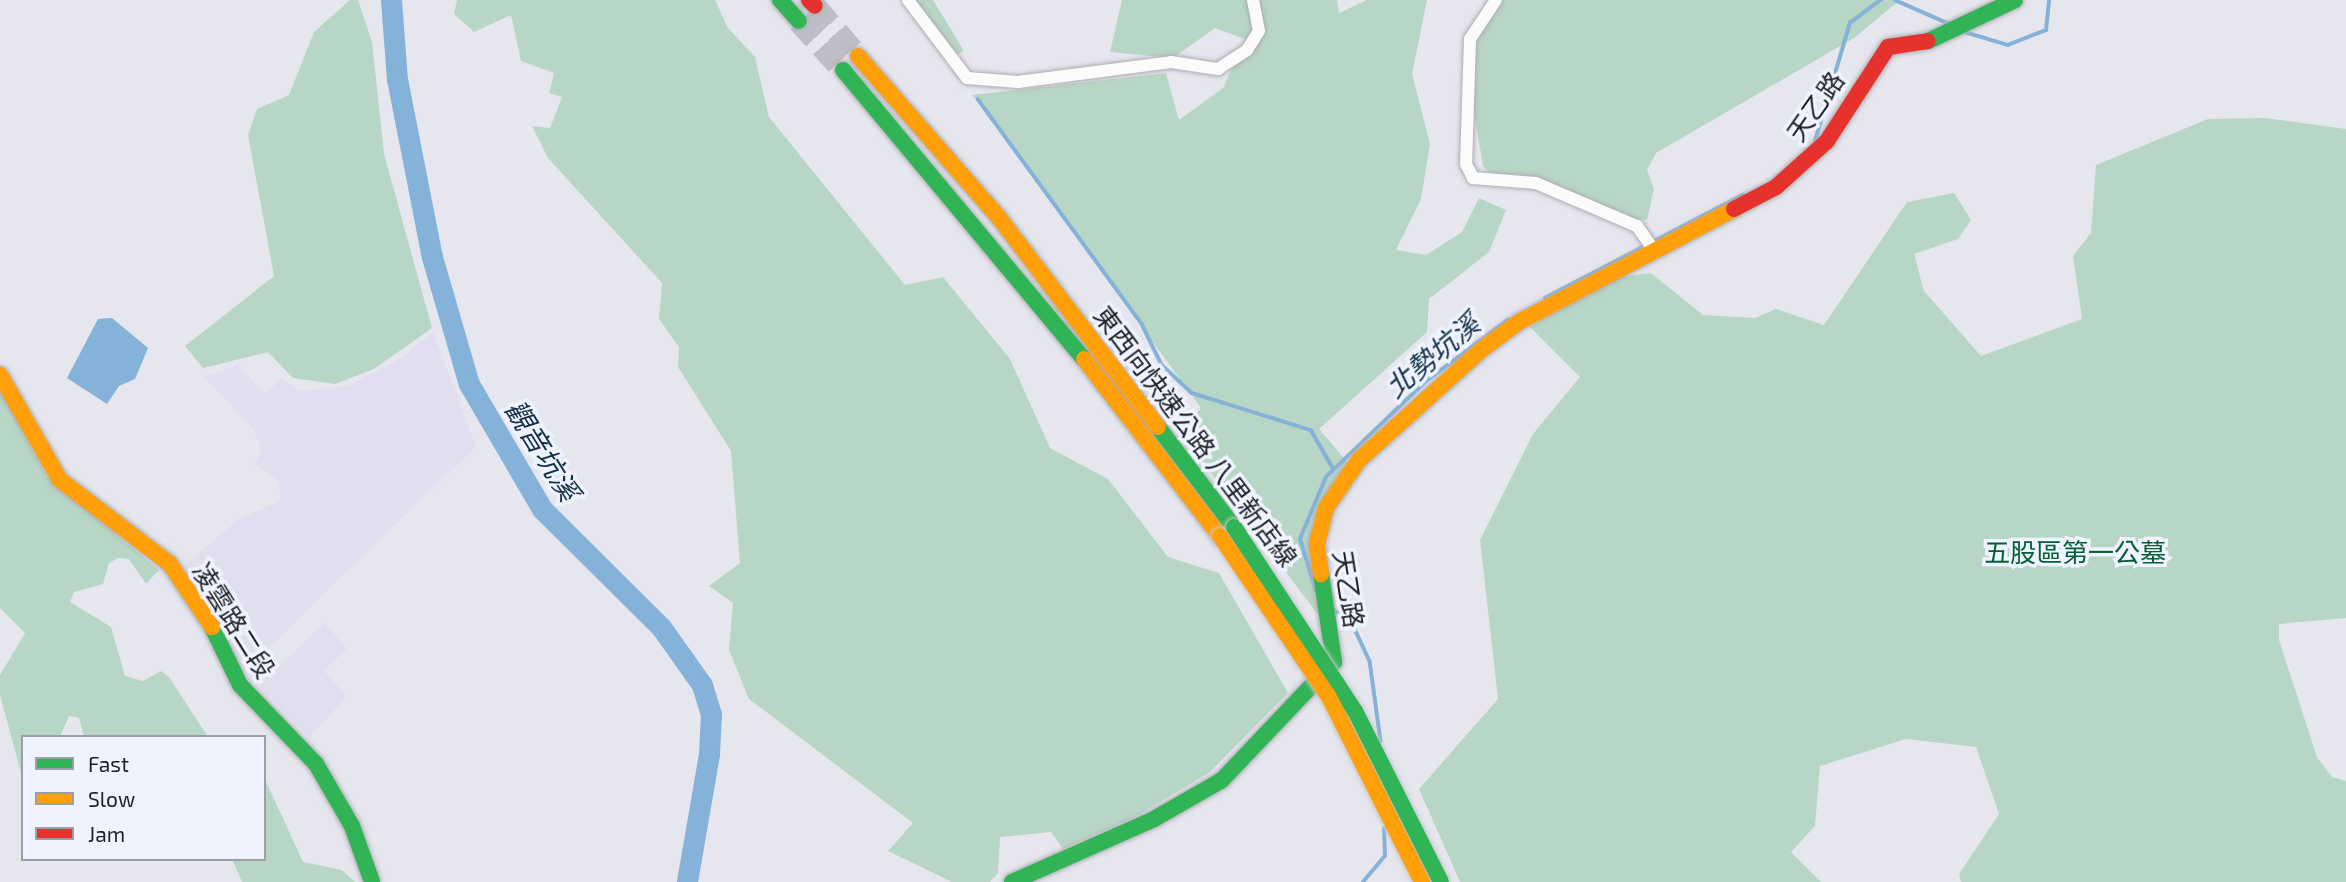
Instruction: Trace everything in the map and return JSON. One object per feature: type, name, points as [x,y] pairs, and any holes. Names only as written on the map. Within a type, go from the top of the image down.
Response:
[{"type":"main road","points":[[780,0],[799,21]]},
{"type":"main road","name":"天乙路","points":[[1012,882],[1197,797],[1263,740],[1334,662],[1317,544],[1342,480],[1509,329],[1653,249],[1760,197],[1804,164],[1843,119],[1888,47],[1936,40],[2015,0]]},
{"type":"main road","name":"東西向快速公路 八里新店線","points":[[858,56],[1000,219],[1234,527],[1356,711],[1441,882]]},
{"type":"main road","name":"東西向快速公路 八里新店線","points":[[843,71],[1017,272],[1220,536],[1329,697],[1422,882]]},
{"type":"main road","name":"凌雲路二段","points":[[0,375],[60,480],[170,564],[196,596],[240,685],[316,764],[352,826],[372,882]]},
{"type":"street","points":[[908,0],[967,78],[1018,82],[1171,62],[1218,69],[1247,50],[1259,31],[1253,0]]},
{"type":"street","points":[[1496,0],[1470,38],[1466,164],[1473,178],[1536,183],[1637,226],[1653,249]]},
{"type":"shaded area","points":[[433,332],[476,446],[245,671],[218,613],[184,565],[239,519],[280,501],[279,482],[255,465],[261,450],[254,430],[204,377],[238,365],[265,394],[282,378],[299,391],[348,386],[403,357]]},
{"type":"shaded area","points":[[325,623],[347,649],[324,671],[347,696],[309,738],[258,685]]},
{"type":"green space","points":[[350,0],[358,0],[372,42],[384,154],[432,328],[374,369],[335,384],[293,378],[268,352],[203,368],[185,346],[274,276],[248,135],[257,109],[289,95],[314,32]]},
{"type":"green space","points":[[457,0],[715,0],[728,28],[755,57],[769,117],[905,285],[943,277],[1010,359],[1050,448],[1108,479],[1168,557],[1219,573],[1288,693],[1210,772],[1135,817],[1063,849],[1051,832],[1000,837],[998,873],[990,882],[952,882],[888,851],[913,823],[749,699],[729,650],[733,603],[709,586],[740,563],[731,451],[678,367],[679,347],[659,319],[662,283],[548,158],[532,126],[550,128],[562,97],[549,93],[554,73],[521,61],[511,15],[474,32],[454,14]]},
{"type":"green space","points":[[913,0],[933,0],[964,51],[951,57]]},
{"type":"green space","points":[[1122,0],[1337,0],[1339,13],[1367,0],[1427,0],[1412,74],[1430,144],[1421,199],[1396,250],[1426,255],[1462,232],[1479,198],[1506,210],[1489,252],[1429,299],[1427,332],[1319,429],[1349,464],[1314,552],[1334,594],[1335,614],[1323,621],[1180,432],[1201,408],[972,95],[1166,73],[1179,120],[1223,88],[1245,39],[1215,28],[1173,58],[1110,52]]},
{"type":"green space","points":[[1500,0],[1900,0],[1854,38],[1656,153],[1647,170],[1654,189],[1647,220],[1616,216],[1565,190],[1504,187],[1483,166],[1468,76],[1480,25]]},
{"type":"green space","name":"五股區第一公墓","points":[[2265,118],[2346,129],[2346,618],[2279,624],[2279,640],[2317,757],[2332,777],[2346,781],[2346,882],[1961,882],[1959,874],[1999,814],[1976,747],[1906,739],[1820,766],[1815,826],[1791,852],[1821,882],[1460,882],[1419,789],[1498,699],[1480,540],[1533,434],[1580,377],[1530,327],[1613,278],[1651,273],[1703,315],[1755,318],[1776,309],[1824,325],[1907,202],[1954,193],[1971,220],[1958,239],[1914,254],[1924,291],[1981,356],[2082,319],[2073,256],[2091,233],[2096,165],[2208,119]]},
{"type":"green space","points":[[0,389],[47,477],[159,570],[146,584],[129,559],[118,558],[109,563],[103,584],[74,592],[70,602],[111,627],[125,676],[143,681],[161,671],[169,677],[207,735],[83,735],[79,718],[69,716],[61,735],[21,735],[21,773],[0,695],[0,675],[25,633],[0,608]]},
{"type":"green space","points":[[266,781],[303,862],[342,870],[355,882],[242,882],[233,861],[266,861]]},
{"type":"water","points":[[112,318],[148,348],[135,379],[119,386],[107,404],[67,378],[98,319]]},
{"type":"waterway","name":"觀音坑溪","points":[[391,0],[397,79],[432,257],[469,384],[542,509],[661,627],[702,685],[711,714],[709,754],[687,882]]},
{"type":"waterway","name":"北勢坑溪","points":[[1815,141],[1850,23],[1881,0]]},
{"type":"waterway","name":"北勢坑溪","points":[[1895,0],[1952,25]]},
{"type":"waterway","name":"北勢坑溪","points":[[1965,32],[2008,45],[2046,30],[2049,0]]},
{"type":"waterway","points":[[978,99],[1142,324],[1162,365],[1192,393],[1311,430],[1333,468]]},
{"type":"waterway","name":"北勢坑溪","points":[[1545,298],[1743,195]]},
{"type":"waterway","name":"北勢坑溪","points":[[1316,591],[1300,539],[1326,477],[1425,382],[1508,320]]},
{"type":"waterway","name":"北勢坑溪","points":[[1333,609],[1354,627],[1370,661],[1381,741]]},
{"type":"waterway","name":"北勢坑溪","points":[[1363,882],[1385,856],[1384,829]]},
{"type":"tunnel","points":[[815,6],[858,56]]},
{"type":"tunnel","points":[[799,21],[843,70]]},
{"type":"traffic: fast","points":[[780,0],[799,21]]},
{"type":"traffic: fast","points":[[1928,41],[2015,0]]},
{"type":"traffic: fast","points":[[843,70],[1084,359]]},
{"type":"traffic: fast","points":[[1158,427],[1234,527]]},
{"type":"traffic: fast","points":[[1234,527],[1355,711],[1441,882]]},
{"type":"traffic: fast","points":[[1012,882],[1154,819],[1222,780],[1334,662],[1321,574]]},
{"type":"traffic: fast","points":[[212,627],[240,685],[316,764],[352,826],[372,882]]},
{"type":"traffic: slow","points":[[858,56],[1000,219],[1158,427]]},
{"type":"traffic: slow","points":[[1321,574],[1317,544],[1326,508],[1359,460],[1481,350],[1519,322],[1734,209]]},
{"type":"traffic: slow","points":[[1084,359],[1220,536]]},
{"type":"traffic: slow","points":[[0,375],[60,480],[170,564],[212,627]]},
{"type":"traffic: slow","points":[[1220,536],[1329,697],[1422,882]]},
{"type":"traffic: jam","points":[[809,0],[815,6]]},
{"type":"traffic: jam","points":[[1734,209],[1776,187],[1827,141],[1888,47],[1928,41]]}]
